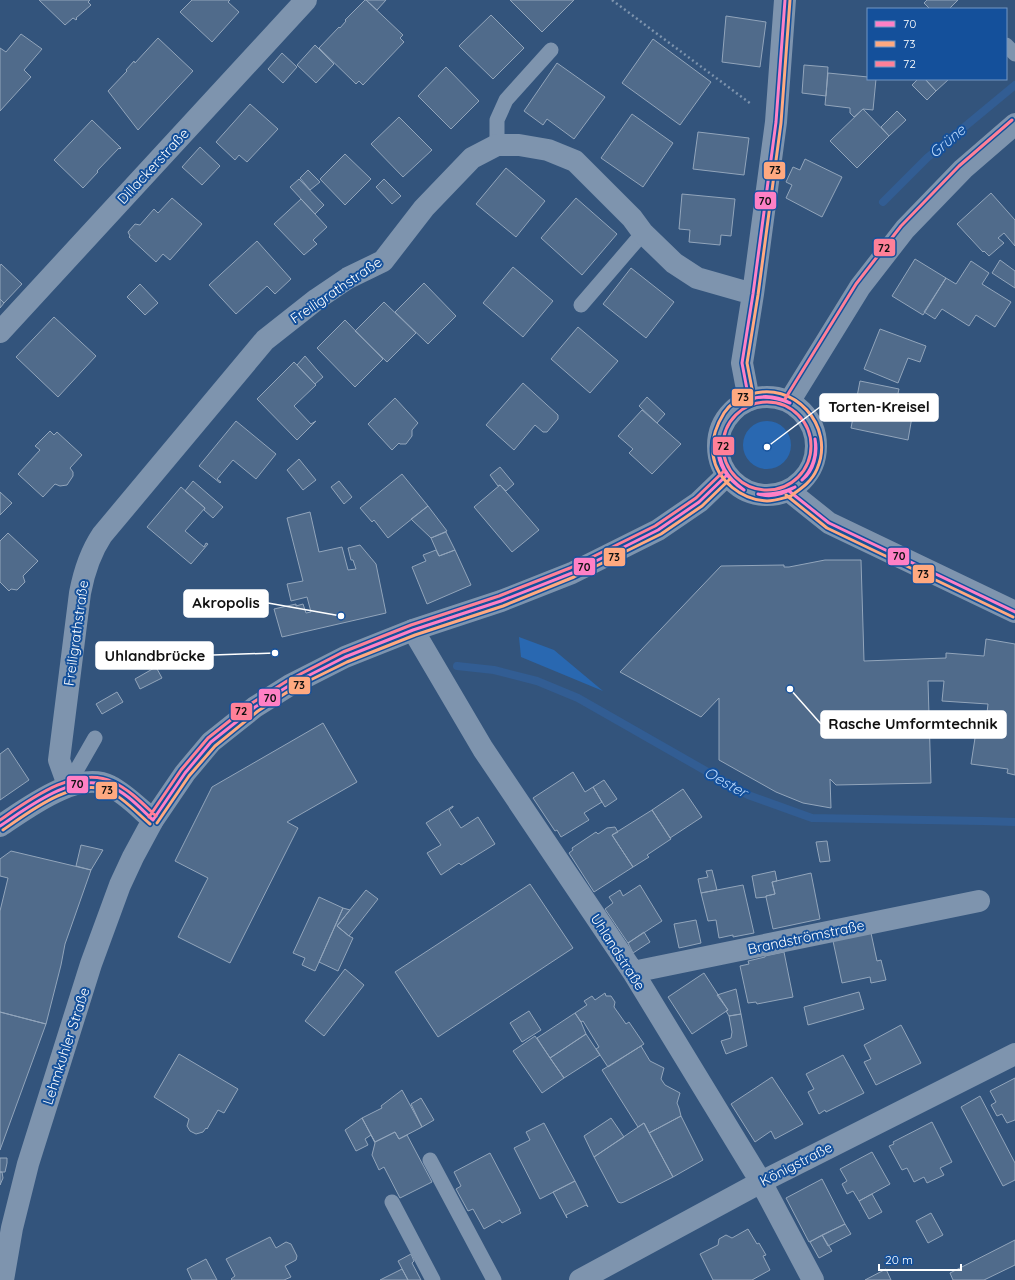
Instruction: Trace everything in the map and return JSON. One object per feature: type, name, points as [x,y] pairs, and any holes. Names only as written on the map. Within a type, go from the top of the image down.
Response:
[{"type":"street","name":"Dillackerstraße","points":[[0,332],[306,0]]},
{"type":"street","points":[[749,400],[742,363],[753,294],[776,122],[785,0]]},
{"type":"street","points":[[789,402],[860,287],[905,229],[963,169],[1015,124]]},
{"type":"street","name":"Freiligrathstraße","points":[[68,785],[59,760],[79,601],[84,574],[93,548],[102,535],[265,340],[317,299],[348,278],[383,261],[424,208],[472,158],[497,145],[519,145],[548,150],[575,161],[632,218],[643,233],[674,263],[698,278],[753,294]]},
{"type":"street","points":[[762,397],[776,397],[789,402],[802,410],[811,423],[816,438],[816,454],[811,469],[802,482],[789,491],[776,495],[762,495],[748,492],[736,485],[720,464],[718,438],[722,426],[729,415],[738,406],[749,400],[762,397]]},
{"type":"street","name":"Lehmkuhler Straße","points":[[3,1280],[12,1228],[28,1164],[91,964],[120,885],[153,820],[185,773],[211,742],[255,707],[290,685],[345,657],[413,630],[501,601],[572,573],[658,530],[699,502],[727,475]]},
{"type":"street","points":[[789,491],[829,523],[1015,612]]},
{"type":"street","name":"Uhlandstraße","points":[[413,630],[483,749],[633,972],[761,1182],[813,1280]]},
{"type":"street","points":[[0,826],[39,800],[68,785],[96,782],[110,786],[153,820]]},
{"type":"street","name":"Brandströmstraße","points":[[633,972],[979,901]]},
{"type":"street","name":"Königstraße","points":[[580,1280],[761,1182],[1015,1054]]},
{"type":"lane","points":[[1007,46],[1015,54]]},
{"type":"lane","points":[[497,145],[497,120],[506,100],[551,50]]},
{"type":"lane","points":[[581,305],[643,233]]},
{"type":"lane","points":[[68,785],[95,738]]},
{"type":"lane","points":[[430,1160],[494,1280]]},
{"type":"lane","points":[[392,1202],[433,1280]]},
{"type":"path","points":[[612,0],[776,122]]},
{"type":"shaded area","points":[[767,421],[776,423],[784,428],[789,436],[791,445],[789,454],[784,462],[776,467],[767,469],[758,467],[750,462],[745,454],[743,445],[745,436],[750,428],[758,423]]},
{"type":"shaded area","points":[[519,637],[554,650],[603,691],[521,657]]},
{"type":"building","points":[[39,0],[90,0],[88,2],[91,5],[76,18],[76,20],[73,18],[65,25]]},
{"type":"building","points":[[192,0],[230,0],[228,2],[239,12],[212,42],[180,12]]},
{"type":"building","points":[[365,0],[403,35],[400,38],[404,42],[363,85],[359,81],[356,84],[319,48],[339,27],[340,28],[346,21],[345,20]]},
{"type":"building","points":[[366,0],[386,0],[377,10]]},
{"type":"building","points":[[510,0],[574,0],[542,32]]},
{"type":"building","points":[[927,0],[958,0],[950,8],[929,8],[924,3]]},
{"type":"building","points":[[491,15],[524,48],[493,79],[459,46]]},
{"type":"building","points":[[726,16],[766,22],[760,67],[722,62]]},
{"type":"building","points":[[21,34],[42,49],[24,70],[31,77],[0,111],[0,48],[6,52]]},
{"type":"building","points":[[158,38],[193,71],[138,130],[108,91],[127,71],[126,70],[134,61],[135,63]]},
{"type":"building","points":[[653,39],[711,82],[680,125],[622,83]]},
{"type":"building","points":[[315,45],[334,64],[316,83],[297,65]]},
{"type":"building","points":[[282,53],[297,67],[283,83],[268,69]]},
{"type":"building","points":[[557,63],[605,97],[574,139],[547,119],[543,125],[524,111]]},
{"type":"building","points":[[804,65],[828,67],[826,96],[802,93]]},
{"type":"building","points":[[446,67],[479,101],[451,129],[418,96]]},
{"type":"building","points":[[828,73],[867,77],[867,80],[876,80],[873,110],[863,109],[854,117],[850,113],[850,108],[825,105]]},
{"type":"building","points":[[917,80],[926,80],[936,91],[927,100],[912,85]]},
{"type":"building","points":[[926,80],[948,80],[936,91]]},
{"type":"building","points":[[250,104],[278,129],[247,162],[239,155],[235,160],[216,142]]},
{"type":"building","points":[[863,109],[889,136],[857,168],[830,141]]},
{"type":"building","points":[[897,111],[906,120],[889,136],[881,127]]},
{"type":"building","points":[[632,114],[673,143],[643,187],[601,158]]},
{"type":"building","points":[[399,117],[432,150],[403,177],[371,144]]},
{"type":"building","points":[[92,120],[121,148],[119,148],[97,171],[98,172],[83,188],[54,160]]},
{"type":"building","points":[[698,132],[749,138],[744,175],[693,169]]},
{"type":"building","points":[[200,147],[220,166],[202,185],[182,167]]},
{"type":"building","points":[[345,154],[371,179],[345,205],[320,179]]},
{"type":"building","points":[[805,159],[842,177],[822,217],[786,198],[792,185],[786,182],[793,167],[800,170]]},
{"type":"building","points":[[506,168],[545,201],[516,237],[476,204]]},
{"type":"building","points":[[308,170],[320,182],[310,190],[300,178]]},
{"type":"building","points":[[299,179],[324,205],[315,214],[290,187]]},
{"type":"building","points":[[384,179],[401,196],[392,204],[376,187]]},
{"type":"building","points":[[991,193],[1015,220],[1015,246],[1004,233],[998,238],[1004,243],[989,256],[984,251],[983,252],[957,224]]},
{"type":"building","points":[[682,194],[735,199],[731,236],[721,235],[720,245],[689,242],[690,230],[679,229]]},
{"type":"building","points":[[172,198],[202,224],[170,260],[163,254],[156,262],[129,237],[128,232],[135,224],[140,225],[154,209],[158,213]]},
{"type":"building","points":[[576,198],[617,234],[582,275],[541,238]]},
{"type":"building","points":[[301,199],[327,227],[313,240],[317,244],[304,255],[274,224]]},
{"type":"building","points":[[257,241],[291,279],[275,294],[267,286],[236,314],[209,285]]},
{"type":"building","points":[[915,259],[946,278],[923,315],[892,296]]},
{"type":"building","points":[[1000,260],[1015,271],[1015,288],[992,273]]},
{"type":"building","points":[[971,261],[989,273],[982,284],[1011,302],[995,327],[976,315],[969,326],[942,309],[935,319],[924,312],[946,278],[956,284]]},
{"type":"building","points":[[1,264],[22,284],[4,303],[0,299]]},
{"type":"building","points":[[513,267],[553,301],[523,337],[483,303]]},
{"type":"building","points":[[631,268],[674,302],[646,338],[603,304]]},
{"type":"building","points":[[424,283],[456,316],[428,344],[395,312]]},
{"type":"building","points":[[140,284],[158,303],[145,315],[127,297]]},
{"type":"building","points":[[0,299],[4,303],[0,308]]},
{"type":"building","points":[[384,302],[416,333],[387,362],[355,331]]},
{"type":"building","points":[[54,317],[96,356],[58,397],[16,357]]},
{"type":"building","points":[[345,320],[383,359],[355,387],[317,348]]},
{"type":"building","points":[[578,327],[618,361],[590,393],[551,359]]},
{"type":"building","points":[[880,329],[926,346],[920,362],[908,358],[898,383],[864,369]]},
{"type":"building","points":[[305,356],[323,377],[315,384],[297,365]]},
{"type":"building","points":[[294,362],[316,385],[294,406],[311,424],[316,421],[297,440],[257,399]]},
{"type":"building","points":[[860,381],[899,389],[896,402],[903,403],[901,409],[913,411],[908,440],[851,428]]},
{"type":"building","points":[[523,383],[558,415],[558,419],[547,432],[543,432],[535,425],[514,450],[486,425]]},
{"type":"building","points":[[647,397],[665,414],[657,423],[639,406]]},
{"type":"building","points":[[395,398],[418,423],[412,430],[412,436],[406,444],[399,443],[392,450],[368,424]]},
{"type":"building","points":[[642,410],[681,444],[652,474],[629,453],[633,449],[618,436]]},
{"type":"building","points":[[236,421],[276,454],[256,479],[233,460],[217,479],[221,482],[220,483],[199,466]]},
{"type":"building","points":[[50,431],[54,435],[57,432],[82,455],[70,468],[73,472],[73,476],[67,485],[60,486],[55,484],[43,497],[18,474],[40,450],[35,446]]},
{"type":"building","points":[[299,459],[316,480],[303,490],[287,470]]},
{"type":"building","points":[[500,467],[514,484],[506,491],[500,485],[498,486],[490,475]]},
{"type":"building","points":[[402,474],[428,506],[388,538],[374,520],[372,522],[360,508]]},
{"type":"building","points":[[193,481],[223,507],[213,518],[204,510],[205,508],[185,491]]},
{"type":"building","points":[[339,481],[352,497],[344,504],[331,487]]},
{"type":"building","points":[[500,485],[539,530],[512,552],[474,507]]},
{"type":"building","points":[[181,487],[205,508],[185,531],[204,547],[206,543],[208,544],[191,564],[147,527]]},
{"type":"building","points":[[0,492],[12,503],[0,515]]},
{"type":"building","points":[[428,506],[447,531],[431,538],[411,519]]},
{"type":"building","points":[[310,512],[319,552],[342,547],[348,570],[356,569],[353,560],[351,560],[348,548],[360,545],[376,564],[386,613],[282,637],[274,609],[303,604],[306,613],[311,612],[307,597],[291,601],[287,584],[303,581],[287,518]]},
{"type":"building","points":[[446,532],[455,550],[439,556],[431,538]]},
{"type":"building","points":[[8,533],[38,561],[23,576],[25,582],[17,590],[11,589],[9,591],[0,582],[0,541]]},
{"type":"building","points":[[436,550],[439,556],[455,550],[471,585],[427,604],[412,567],[426,561],[423,555]]},
{"type":"building","points":[[825,560],[861,560],[864,661],[946,658],[946,653],[984,656],[986,639],[1015,644],[1015,775],[1007,773],[1008,769],[971,764],[979,712],[987,713],[988,704],[942,701],[944,681],[928,681],[931,783],[836,785],[830,779],[831,808],[803,803],[776,792],[719,760],[719,698],[701,717],[620,672],[721,566],[784,565],[784,567],[789,567]]},
{"type":"building","points":[[156,667],[162,678],[140,689],[135,679]]},
{"type":"building","points":[[117,692],[123,702],[102,714],[96,704]]},
{"type":"building","points":[[323,723],[357,782],[287,822],[298,828],[230,963],[178,937],[208,878],[175,861],[212,787]]},
{"type":"building","points":[[8,748],[29,780],[0,800],[0,754]]},
{"type":"building","points":[[573,772],[585,792],[593,787],[602,802],[584,813],[589,820],[561,837],[557,830],[555,831],[533,798]]},
{"type":"building","points":[[604,780],[617,799],[605,807],[593,787]]},
{"type":"building","points":[[683,789],[702,817],[670,838],[652,810]]},
{"type":"building","points":[[453,806],[449,810],[461,828],[478,817],[495,844],[461,865],[459,863],[441,875],[427,853],[441,845],[426,823]]},
{"type":"building","points":[[652,810],[671,839],[647,855],[649,857],[633,867],[612,835]]},
{"type":"building","points":[[615,827],[618,832],[612,835],[633,867],[594,892],[569,853],[573,850],[572,848],[596,832],[598,834],[607,828]]},
{"type":"building","points":[[827,841],[830,861],[820,862],[816,842]]},
{"type":"building","points":[[81,845],[103,850],[91,870],[76,866]]},
{"type":"building","points":[[11,851],[91,870],[65,944],[46,1024],[0,1012],[0,911],[8,878],[0,876],[0,859]]},
{"type":"building","points":[[712,870],[717,890],[701,893],[698,879],[708,877],[706,871]]},
{"type":"building","points":[[775,871],[777,881],[772,882],[775,894],[756,898],[752,876]]},
{"type":"building","points":[[811,873],[820,919],[773,929],[766,897],[775,894],[772,882]]},
{"type":"building","points":[[530,884],[573,948],[438,1037],[395,972]]},
{"type":"building","points":[[640,885],[662,921],[628,943],[605,909],[613,903],[609,897],[620,890],[623,896]]},
{"type":"building","points":[[743,885],[754,933],[719,938],[716,920],[708,921],[701,893]]},
{"type":"building","points":[[366,890],[378,899],[349,936],[337,926]]},
{"type":"building","points":[[319,897],[343,908],[315,971],[302,965],[305,958],[293,953]]},
{"type":"building","points":[[343,908],[350,910],[337,926],[353,938],[338,971],[319,962]]},
{"type":"building","points":[[696,920],[701,943],[679,948],[674,924]]},
{"type":"building","points":[[644,932],[650,942],[633,953],[628,943]]},
{"type":"building","points":[[871,933],[877,961],[881,960],[886,980],[871,983],[870,977],[842,983],[833,941]]},
{"type":"building","points":[[784,952],[793,997],[757,1004],[756,1002],[748,1003],[740,966],[749,964],[748,961]]},
{"type":"building","points":[[345,969],[364,985],[324,1036],[305,1021]]},
{"type":"building","points":[[704,973],[728,1010],[692,1034],[668,997]]},
{"type":"building","points":[[736,989],[741,1014],[729,1016],[726,1011],[728,1010],[717,995]]},
{"type":"building","points":[[859,992],[864,1009],[808,1025],[804,1007]]},
{"type":"building","points":[[605,993],[606,996],[611,996],[615,1002],[614,1007],[626,1024],[629,1022],[644,1044],[608,1067],[596,1049],[599,1047],[583,1021],[581,1022],[575,1013],[587,1005],[584,1001],[592,996],[595,1000]]},
{"type":"building","points":[[529,1011],[541,1030],[522,1042],[510,1023]]},
{"type":"building","points":[[0,1012],[46,1024],[0,1150]]},
{"type":"building","points":[[575,1013],[586,1034],[550,1058],[537,1038]]},
{"type":"building","points":[[741,1014],[747,1046],[726,1054],[721,1041],[731,1038],[732,1032],[729,1016]]},
{"type":"building","points":[[901,1025],[921,1063],[876,1085],[864,1062],[871,1059],[864,1045]]},
{"type":"building","points":[[586,1034],[600,1055],[564,1078],[550,1058]]},
{"type":"building","points":[[535,1036],[564,1078],[542,1093],[513,1051]]},
{"type":"building","points":[[641,1046],[650,1061],[664,1068],[661,1079],[665,1085],[680,1093],[677,1103],[681,1116],[649,1133],[644,1123],[638,1127],[602,1070]]},
{"type":"building","points":[[179,1054],[238,1089],[224,1113],[218,1110],[207,1129],[206,1128],[203,1132],[196,1134],[190,1131],[187,1126],[189,1119],[154,1097]]},
{"type":"building","points":[[843,1055],[864,1093],[819,1114],[808,1092],[814,1089],[806,1074]]},
{"type":"building","points":[[772,1077],[803,1124],[775,1139],[771,1131],[755,1142],[731,1104]]},
{"type":"building","points":[[1015,1078],[1015,1120],[1007,1123],[1002,1114],[997,1116],[991,1105],[996,1102],[990,1091]]},
{"type":"building","points":[[402,1090],[422,1127],[399,1139],[395,1132],[375,1142],[362,1118],[382,1108],[381,1106]]},
{"type":"building","points":[[980,1096],[1015,1163],[1015,1180],[1003,1186],[961,1107]]},
{"type":"building","points":[[421,1098],[434,1120],[422,1127],[411,1104]]},
{"type":"building","points":[[681,1116],[703,1160],[673,1177],[649,1133]]},
{"type":"building","points":[[362,1118],[371,1135],[365,1139],[368,1145],[356,1151],[345,1130]]},
{"type":"building","points":[[611,1118],[624,1137],[594,1157],[584,1136]]},
{"type":"building","points":[[932,1122],[952,1162],[940,1168],[944,1175],[927,1183],[924,1177],[914,1182],[907,1168],[902,1170],[889,1146],[894,1144],[893,1142]]},
{"type":"building","points":[[544,1123],[575,1181],[540,1199],[514,1148],[530,1140],[526,1132]]},
{"type":"building","points":[[644,1123],[673,1177],[621,1203],[618,1202],[594,1157]]},
{"type":"building","points":[[395,1132],[399,1139],[407,1135],[432,1182],[400,1198],[384,1167],[379,1170],[372,1155],[375,1143],[371,1135],[375,1142]]},
{"type":"building","points":[[872,1152],[890,1184],[859,1201],[853,1191],[847,1194],[842,1184],[847,1181],[840,1169]]},
{"type":"building","points":[[490,1153],[521,1213],[502,1223],[500,1220],[484,1229],[473,1209],[468,1211],[456,1189],[461,1186],[454,1172]]},
{"type":"building","points":[[0,1158],[7,1158],[5,1172],[0,1172]]},
{"type":"building","points":[[0,1172],[2,1172],[3,1178],[0,1185]]},
{"type":"building","points":[[822,1179],[845,1224],[809,1242],[786,1198]]},
{"type":"building","points":[[575,1181],[588,1207],[586,1205],[566,1215],[567,1218],[553,1192]]},
{"type":"building","points":[[872,1194],[882,1212],[869,1219],[859,1201]]},
{"type":"building","points":[[931,1213],[943,1235],[928,1243],[916,1221]]},
{"type":"building","points":[[845,1224],[851,1234],[828,1246],[822,1235]]},
{"type":"building","points":[[748,1229],[766,1255],[763,1256],[770,1270],[752,1280],[713,1280],[700,1254],[718,1245],[719,1239],[726,1235],[732,1238]]},
{"type":"building","points":[[822,1235],[832,1251],[819,1258],[810,1242]]},
{"type":"building","points":[[270,1237],[276,1248],[286,1242],[291,1244],[297,1256],[296,1260],[285,1266],[291,1277],[284,1280],[232,1280],[231,1279],[235,1276],[226,1259]]},
{"type":"building","points":[[1015,1240],[1015,1265],[984,1280],[953,1280],[950,1273]]},
{"type":"building","points":[[411,1254],[414,1261],[412,1263],[421,1280],[408,1280],[398,1261]]},
{"type":"building","points":[[206,1259],[217,1280],[192,1280],[187,1269]]},
{"type":"building","points":[[402,1269],[408,1280],[380,1280]]},
{"type":"building","points":[[886,1269],[891,1280],[865,1280]]},
{"type":"waterway","name":"Grüne","points":[[883,202],[927,158],[1015,85]]},
{"type":"waterway","name":"Oester","points":[[457,666],[494,670],[537,681],[578,698],[748,795],[812,818],[1015,822]]},
{"type":"transit line","name":"70","points":[[749,400],[742,363],[753,294],[776,122],[785,0]]},
{"type":"transit line","name":"73","points":[[754,399],[747,363],[758,295],[781,123],[790,0]]},
{"type":"transit line","name":"72","points":[[785,399],[856,284],[901,226],[959,166],[1012,120]]},
{"type":"transit line","name":"73","points":[[791,496],[767,501],[749,497],[740,493],[725,481],[715,464],[713,455],[715,433],[724,413],[738,400],[749,395],[765,392],[781,394],[795,400],[807,410],[815,422],[821,437],[821,453],[817,469],[810,481],[792,495]]},
{"type":"transit line","name":"70","points":[[754,398],[773,397],[790,403]]},
{"type":"transit line","name":"70","points":[[754,398],[772,398],[790,403]]},
{"type":"transit line","name":"72","points":[[767,402],[784,405],[798,415],[808,429],[811,446],[808,463],[798,477],[784,487],[767,490],[750,487],[736,477],[726,463],[723,446],[726,429],[736,415],[750,405],[767,402]]},
{"type":"transit line","name":"70","points":[[802,480],[809,471],[815,456],[815,439]]},
{"type":"transit line","name":"70","points":[[802,480],[810,472],[814,461],[816,450],[815,439]]},
{"type":"transit line","name":"70","points":[[718,442],[722,464],[732,480],[744,490]]},
{"type":"transit line","name":"70","points":[[718,442],[719,457],[724,470],[732,481],[744,490]]},
{"type":"transit line","name":"72","points":[[149,817],[181,770],[208,738],[252,703],[287,681],[343,652],[411,625],[499,596],[570,568],[655,526],[696,498],[724,471]]},
{"type":"transit line","name":"70","points":[[153,820],[185,773],[211,742],[255,707],[290,685],[345,657],[413,630],[501,601],[572,573],[658,530],[699,502],[727,475]]},
{"type":"transit line","name":"73","points":[[157,823],[189,776],[215,746],[258,711],[292,689],[347,662],[415,635],[503,606],[574,577],[661,534],[702,506],[730,479]]},
{"type":"transit line","name":"70","points":[[758,494],[777,493],[795,487]]},
{"type":"transit line","name":"70","points":[[758,494],[768,496],[777,495],[795,487]]},
{"type":"transit line","name":"70","points":[[789,491],[829,523],[1015,612]]},
{"type":"transit line","name":"73","points":[[786,495],[827,528],[1013,617]]},
{"type":"transit line","name":"72","points":[[0,820],[39,794],[69,781],[84,778],[99,778],[119,785],[156,816]]},
{"type":"transit line","name":"70","points":[[0,826],[38,801],[66,787],[95,783],[109,786],[121,792],[153,820]]},
{"type":"transit line","name":"73","points":[[3,830],[53,798],[82,788],[96,788],[115,794],[150,824]]},
{"type":"place","name":"Torten-Kreisel","points":[[767,447]]},
{"type":"place","name":"Akropolis","points":[[341,616]]},
{"type":"place","name":"Uhlandbrücke","points":[[275,653]]},
{"type":"place","name":"Rasche Umformtechnik","points":[[790,689]]}]
